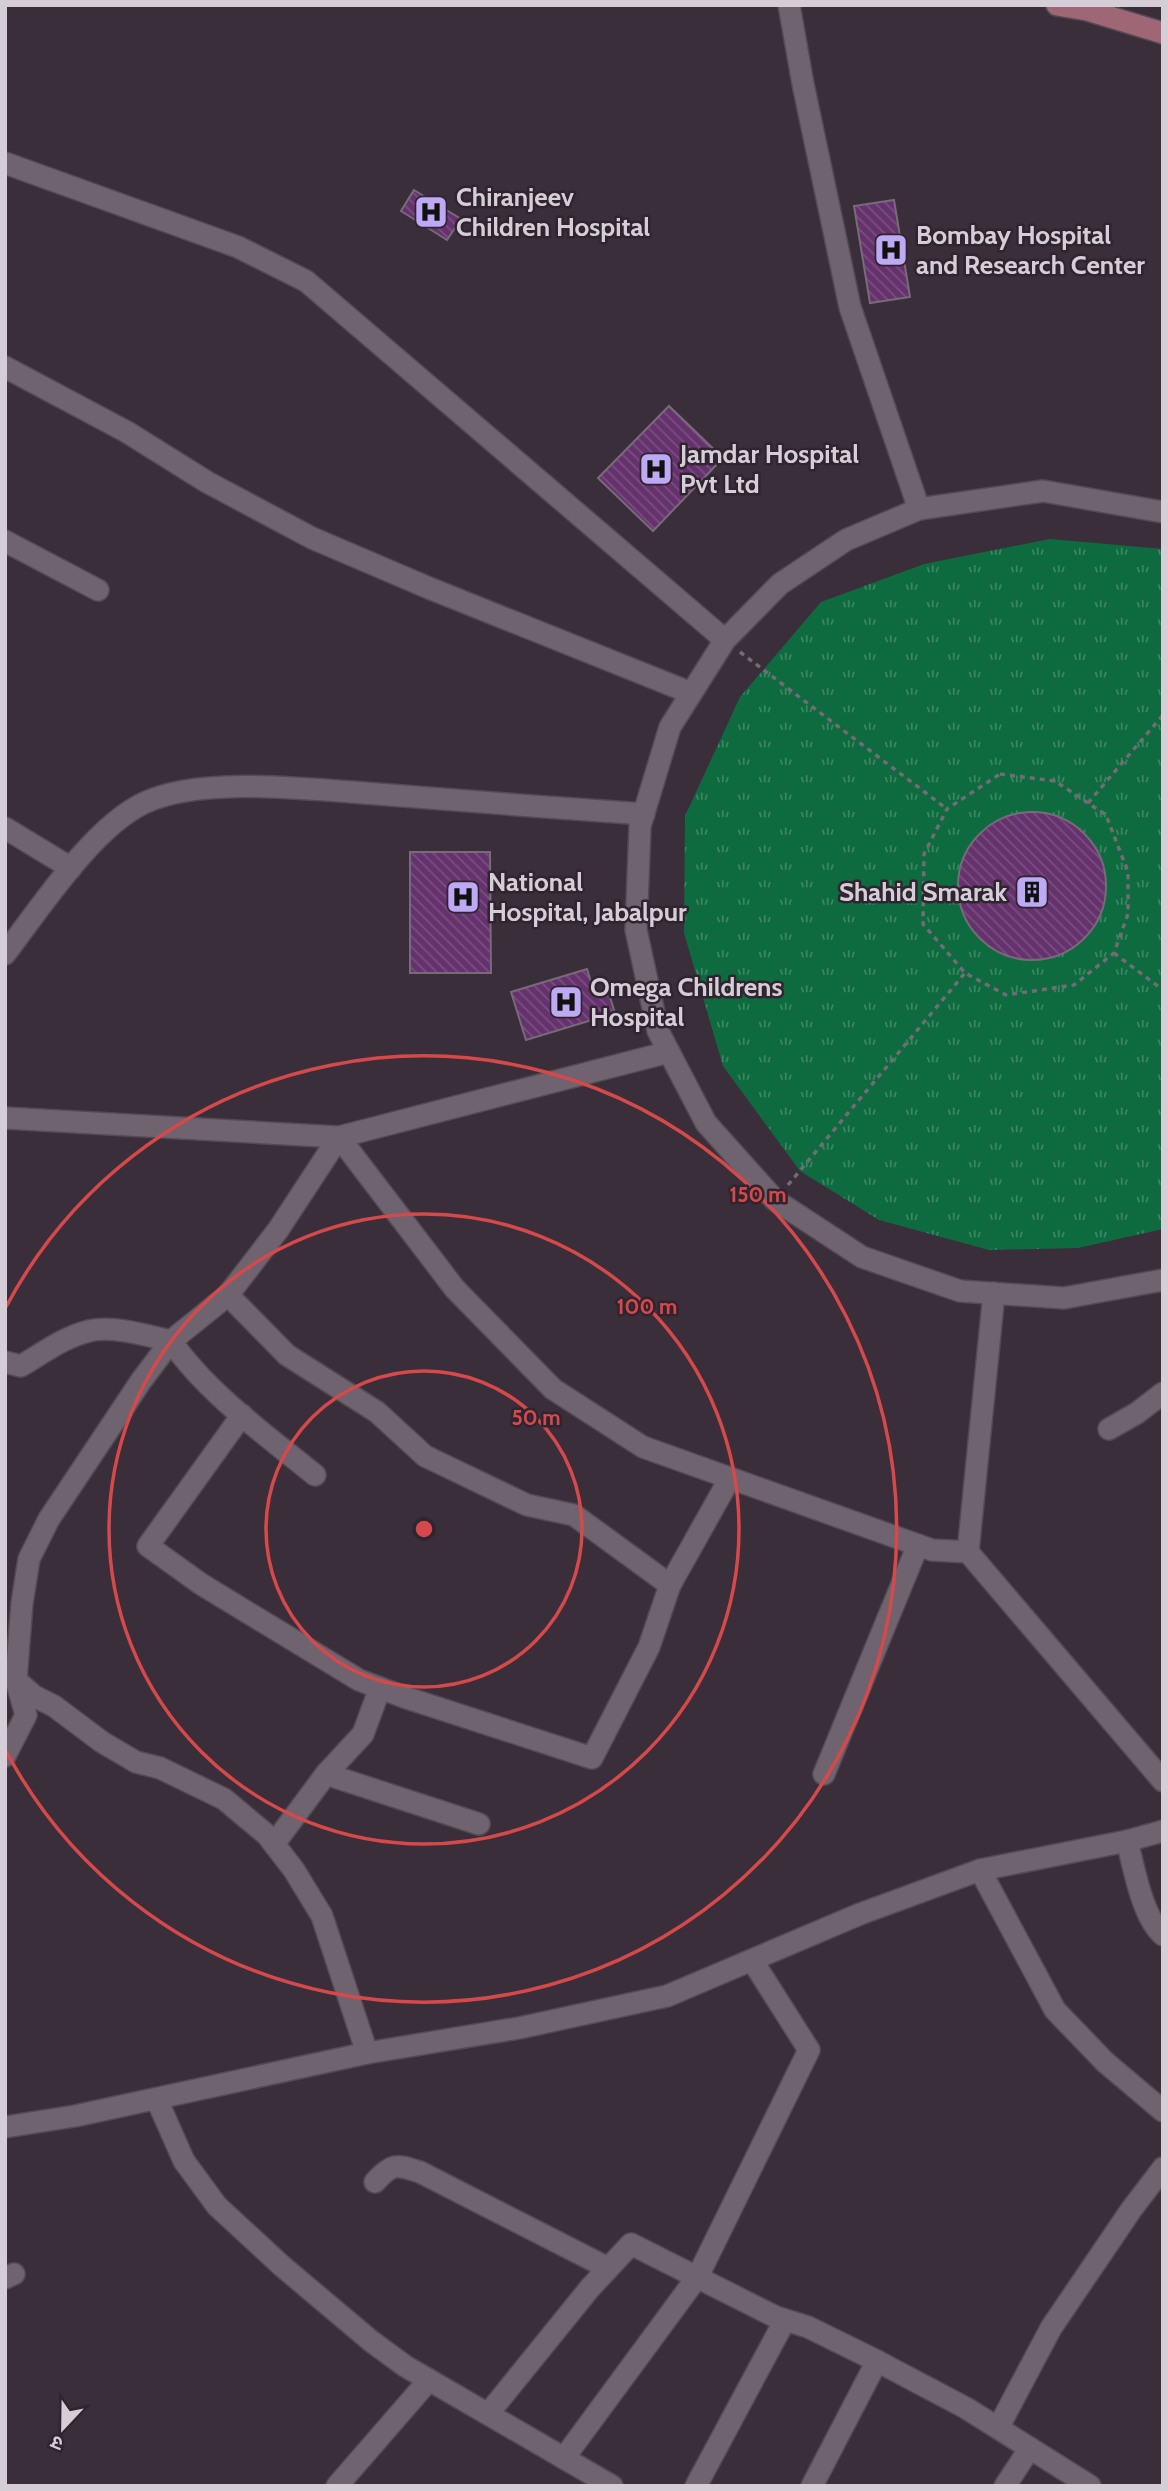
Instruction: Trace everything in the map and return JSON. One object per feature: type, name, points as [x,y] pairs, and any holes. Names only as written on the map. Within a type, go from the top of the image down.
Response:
[{"type":"main road","points":[[1057,5],[1087,10],[1163,33]]},
{"type":"street","points":[[789,5],[850,307],[919,509]]},
{"type":"street","points":[[5,163],[238,247],[306,281],[724,640]]},
{"type":"street","points":[[5,367],[127,432],[207,482],[312,538],[691,693]]},
{"type":"street","points":[[1163,512],[1043,491],[919,509],[846,540],[780,584],[724,640],[670,727],[640,826],[636,929],[658,1031],[706,1123],[775,1200],[862,1257],[960,1291],[1064,1298],[1163,1280]]},
{"type":"street","points":[[5,541],[98,590]]},
{"type":"street","points":[[5,954],[71,867],[112,824],[144,802],[186,790],[262,786],[644,814]]},
{"type":"street","points":[[5,828],[71,867]]},
{"type":"street","points":[[5,1118],[339,1138],[669,1052]]},
{"type":"street","points":[[5,1756],[26,1714],[16,1680],[22,1603],[29,1559],[48,1519],[171,1341],[228,1295],[278,1230],[339,1138]]},
{"type":"street","points":[[339,1138],[455,1289],[553,1389],[643,1447],[932,1550],[968,1552]]},
{"type":"street","points":[[994,1293],[968,1552],[1163,1781]]},
{"type":"street","points":[[228,1295],[287,1355],[377,1412],[425,1455],[527,1505],[573,1516],[670,1585]]},
{"type":"street","points":[[5,1362],[21,1366],[68,1338],[92,1330],[133,1332],[171,1341],[183,1358],[242,1415],[315,1475]]},
{"type":"street","points":[[1109,1429],[1137,1413],[1163,1393]]},
{"type":"street","points":[[242,1415],[148,1546],[201,1584],[359,1680],[592,1758],[649,1647],[670,1585],[730,1478]]},
{"type":"street","points":[[824,1774],[918,1545]]},
{"type":"street","points":[[16,1680],[34,1696],[54,1706],[102,1742],[136,1762],[160,1768],[224,1799],[267,1835],[294,1870],[322,1916],[367,2053]]},
{"type":"street","points":[[274,1844],[326,1774],[363,1734],[380,1688]]},
{"type":"street","points":[[326,1774],[479,1824]]},
{"type":"street","points":[[5,2127],[157,2100],[367,2053],[519,2028],[667,1996],[860,1914],[979,1870],[1127,1841],[1163,1831]]},
{"type":"street","points":[[1127,1841],[1143,1897],[1156,1929],[1163,1935]]},
{"type":"street","points":[[979,1870],[1055,2010],[1105,2062],[1163,2111]]},
{"type":"street","points":[[564,2458],[698,2276],[809,2050],[752,1960]]},
{"type":"street","points":[[157,2100],[184,2161],[217,2206],[371,2342],[429,2380],[612,2486]]},
{"type":"street","points":[[375,2182],[387,2168],[397,2165],[420,2172],[608,2268]]},
{"type":"street","points":[[998,2428],[1051,2328],[1163,2168]]},
{"type":"street","points":[[488,2414],[608,2268],[631,2244],[785,2320],[808,2327],[967,2408],[1090,2486]]},
{"type":"street","points":[[696,2486],[785,2320]]},
{"type":"street","points":[[812,2486],[877,2361]]},
{"type":"street","points":[[337,2486],[429,2380]]},
{"type":"street","points":[[1005,2486],[1030,2448]]},
{"type":"path","points":[[724,640],[947,809]]},
{"type":"path","points":[[1088,803],[1163,715]]},
{"type":"path","points":[[1000,774],[1055,781],[1106,815],[1128,872],[1128,914],[1114,953],[1074,985],[1006,995],[965,973],[923,924],[924,854],[947,809],[1000,774]]},
{"type":"path","points":[[1114,953],[1163,990]]},
{"type":"path","points":[[775,1200],[965,973]]},
{"type":"green space","points":[[1050,539],[1163,549],[1163,1229],[1078,1248],[989,1250],[879,1220],[800,1171],[723,1066],[684,933],[685,816],[740,697],[821,602],[924,564]]},
{"type":"building","points":[[414,190],[461,219],[447,240],[401,211]]},
{"type":"building","points":[[894,200],[910,297],[870,303],[854,206]]},
{"type":"building","points":[[669,406],[723,458],[653,531],[598,478]]},
{"type":"building","name":"Shahid Smarak","points":[[1032,812],[1060,818],[1073,824],[1084,834],[1094,845],[1100,858],[1106,886],[1100,914],[1094,927],[1084,938],[1073,948],[1060,954],[1032,960],[1004,954],[991,948],[980,938],[970,927],[964,914],[958,886],[964,858],[970,845],[980,834],[991,824],[1004,818]]},
{"type":"building","points":[[410,852],[490,852],[491,973],[410,973]]},
{"type":"building","points":[[587,969],[595,995],[608,991],[615,1013],[526,1040],[511,992]]},
{"type":"place","name":"Chiranjeev Children Hospital","points":[[431,212]]},
{"type":"place","name":"Bombay Hospital and Research Center","points":[[891,250]]},
{"type":"place","name":"Jamdar Hospital Pvt Ltd","points":[[656,469]]},
{"type":"place","name":"Shahid Smarak","points":[[1032,892]]},
{"type":"place","name":"National Hospital, Jabalpur","points":[[463,897]]},
{"type":"place","name":"Omega Childrens Hospital","points":[[566,1002]]}]
